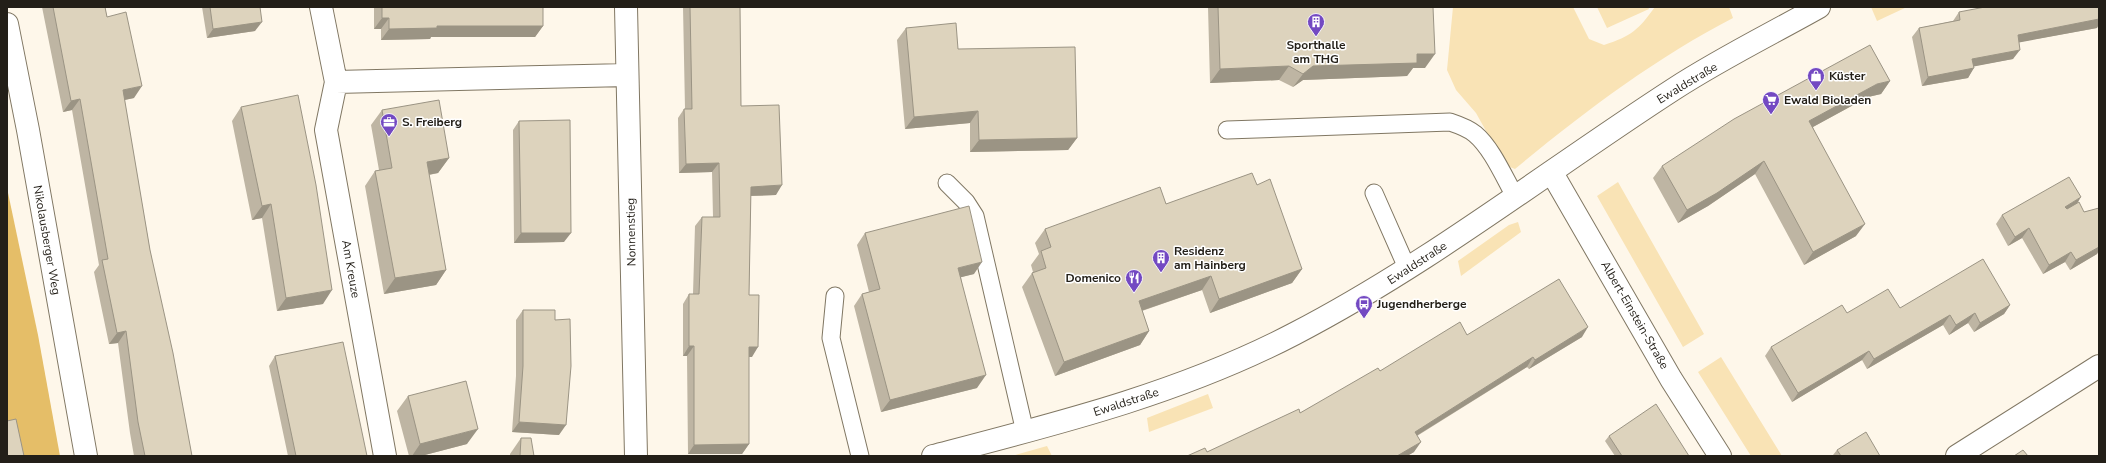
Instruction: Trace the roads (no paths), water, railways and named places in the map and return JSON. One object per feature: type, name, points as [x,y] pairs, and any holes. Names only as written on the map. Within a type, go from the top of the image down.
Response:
[{"type":"street","name":"Am Kreuze","points":[[321,7],[336,82],[326,130],[385,456]]},
{"type":"street","name":"Nonnenstieg","points":[[626,7],[636,456]]},
{"type":"street","name":"Ewaldstraße","points":[[933,456],[1088,415],[1183,383],[1292,336],[1360,299],[1408,270],[1676,88],[1818,7]]},
{"type":"street","name":"Nikolausberger Weg","points":[[7,24],[28,130],[86,456]]},
{"type":"street","points":[[336,82],[627,75]]},
{"type":"street","name":"Albert-Einstein-Straße","points":[[1552,172],[1671,379],[1720,456]]},
{"type":"street","points":[[1957,456],[2099,366]]},
{"type":"lane","points":[[1227,130],[1450,122],[1466,128],[1476,135],[1492,157],[1516,198]]},
{"type":"lane","points":[[947,183],[966,202],[975,216],[1025,432]]},
{"type":"lane","points":[[1374,194],[1408,270]]},
{"type":"lane","points":[[835,296],[831,338],[860,456]]},
{"type":"place","name":"Sporthalle am THG","points":[[1316,37]]},
{"type":"place","name":"Küster","points":[[1816,91]]},
{"type":"place","name":"Ewald Bioladen","points":[[1771,115]]},
{"type":"place","name":"S. Freiberg","points":[[389,137]]},
{"type":"place","name":"Residenz am Hainberg","points":[[1161,273]]},
{"type":"place","name":"Domenico","points":[[1134,293]]},
{"type":"place","name":"Jugendherberge","points":[[1364,319]]}]
